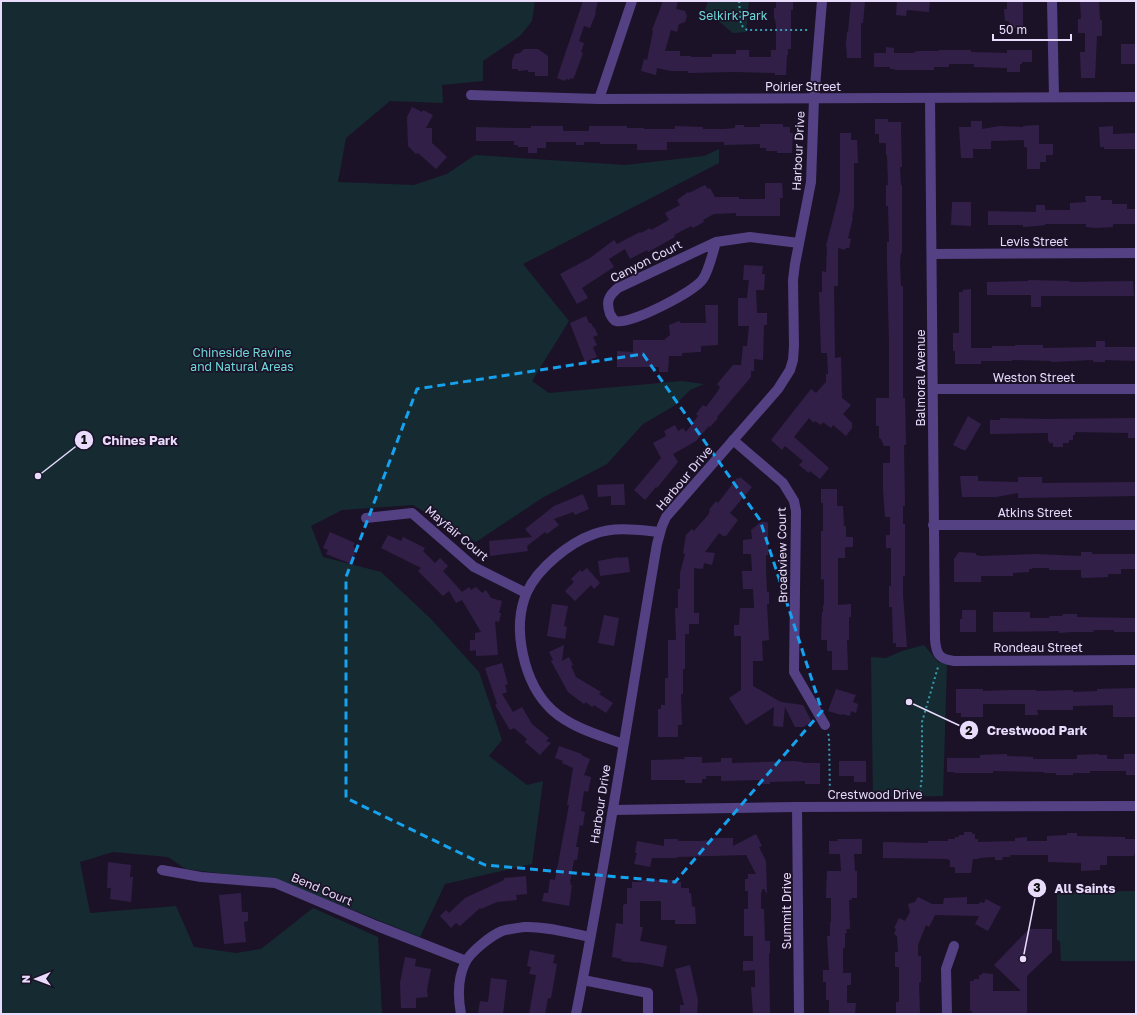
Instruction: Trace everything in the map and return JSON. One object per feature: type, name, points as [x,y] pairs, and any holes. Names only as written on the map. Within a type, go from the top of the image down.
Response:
[{"type":"street","points":[[599,99],[632,1]]},
{"type":"street","name":"Harbour Drive","points":[[576,1014],[614,810],[623,744],[660,532],[666,517],[778,389],[790,370],[793,360],[793,276],[812,182],[814,99],[822,1]]},
{"type":"street","points":[[1052,1],[1054,97]]},
{"type":"street","name":"Poirier Street","points":[[471,96],[599,99],[1136,97]]},
{"type":"street","name":"Balmoral Avenue","points":[[930,98],[934,640],[940,657]]},
{"type":"street","name":"Canyon Court","points":[[716,242],[704,278],[693,289],[667,304],[632,319],[615,321],[612,318],[607,304],[608,298],[618,288],[716,242],[750,237],[799,243]]},
{"type":"street","name":"Levis Street","points":[[932,254],[1136,253]]},
{"type":"street","name":"Weston Street","points":[[933,389],[1136,389]]},
{"type":"street","name":"Broadview Court","points":[[733,440],[783,483],[794,501],[796,511],[794,672],[825,725]]},
{"type":"street","name":"Mayfair Court","points":[[366,518],[412,513],[474,568],[526,593]]},
{"type":"street","name":"Atkins Street","points":[[933,525],[1136,525]]},
{"type":"street","points":[[623,744],[568,721],[552,710],[540,695],[528,671],[521,644],[521,614],[526,593],[532,583],[550,562],[567,548],[586,537],[603,531],[660,532]]},
{"type":"street","name":"Rondeau Street","points":[[940,657],[954,661],[1136,660]]},
{"type":"street","name":"Crestwood Drive","points":[[614,810],[798,807],[1136,806]]},
{"type":"street","name":"Summit Drive","points":[[798,807],[799,1014]]},
{"type":"street","name":"Bend Court","points":[[162,870],[201,877],[275,883],[377,926],[466,961]]},
{"type":"street","points":[[461,1014],[459,992],[466,961],[480,946],[494,935],[502,931],[513,929],[536,928],[590,937]]},
{"type":"street","points":[[947,1014],[946,969],[954,946]]},
{"type":"street","points":[[583,980],[648,993],[648,1014]]},
{"type":"path","points":[[739,1],[741,25],[747,30],[819,30]]},
{"type":"path","points":[[914,807],[920,794],[922,776],[922,722],[940,657]]},
{"type":"path","points":[[825,725],[829,736],[830,807]]},
{"type":"highlighted area","points":[[643,354],[760,520],[822,711],[675,882],[485,865],[346,798],[346,577],[417,389]]},
{"type":"green space","name":"Chineside Ravine and Natural Areas","points":[[1,1],[535,1],[532,21],[521,35],[483,61],[483,81],[442,85],[443,103],[390,101],[346,138],[338,182],[414,185],[447,174],[475,155],[625,165],[704,156],[719,149],[719,163],[523,264],[569,321],[532,381],[549,393],[682,381],[704,384],[690,390],[674,406],[643,424],[607,464],[542,498],[476,542],[413,505],[342,510],[311,526],[323,557],[381,572],[431,619],[479,672],[502,740],[489,756],[527,785],[543,781],[532,864],[445,884],[420,937],[281,881],[186,869],[168,857],[113,852],[80,862],[90,913],[176,906],[194,947],[236,953],[261,949],[313,908],[378,937],[382,1014],[1,1014]]},
{"type":"green space","name":"Selkirk Park","points":[[708,1],[749,1],[746,32],[733,33],[705,10]]},
{"type":"green space","points":[[924,645],[938,662],[947,664],[943,796],[873,797],[871,657],[886,658],[902,651]]},
{"type":"green space","points":[[1136,891],[1136,961],[1061,961],[1060,941],[1057,940],[1057,892]]},
{"type":"building","points":[[583,1],[598,1],[596,13],[590,28],[584,26],[579,41],[584,43],[581,52],[583,53],[575,75],[573,79],[566,79],[565,81],[557,78]]},
{"type":"building","points":[[663,1],[678,1],[676,9],[685,11],[687,16],[685,22],[679,24],[677,32],[671,30],[665,51],[680,51],[680,56],[712,57],[712,54],[736,54],[736,50],[749,50],[749,57],[771,57],[771,50],[776,50],[774,8],[776,8],[776,1],[793,1],[793,10],[791,10],[791,49],[788,49],[786,75],[775,75],[775,73],[735,72],[688,73],[688,71],[671,71],[657,68],[656,75],[641,71],[644,59],[647,60],[652,30]]},
{"type":"building","points":[[851,1],[865,1],[863,23],[861,23],[861,58],[847,58],[846,44]]},
{"type":"building","points":[[897,1],[930,1],[929,12],[907,10],[906,16],[896,15]]},
{"type":"building","points":[[1007,1],[1023,1],[1023,28],[1009,28],[1009,21],[1005,21],[1004,9],[1007,9]]},
{"type":"building","points":[[1080,1],[1099,1],[1100,20],[1102,20],[1102,36],[1097,36],[1095,78],[1081,78],[1080,52],[1085,52],[1085,33],[1078,33],[1078,19],[1081,19]]},
{"type":"building","points":[[1121,44],[1136,44],[1136,64],[1121,64]]},
{"type":"building","points":[[886,47],[894,48],[894,53],[913,53],[917,51],[939,50],[971,50],[971,52],[1007,53],[1007,50],[1032,50],[1032,62],[1022,62],[1022,64],[1020,64],[1020,72],[1007,72],[1007,68],[974,67],[974,64],[949,64],[949,67],[934,67],[934,70],[895,70],[890,69],[890,67],[874,67],[874,53],[886,53]]},
{"type":"building","points":[[524,49],[538,49],[548,56],[548,76],[535,76],[535,72],[528,72],[528,70],[518,71],[518,69],[512,69],[512,61],[515,54],[520,53]]},
{"type":"building","points":[[412,107],[433,115],[426,128],[432,128],[432,143],[447,157],[436,169],[408,146],[407,117]]},
{"type":"building","points":[[875,119],[888,119],[888,122],[901,122],[902,167],[900,167],[902,185],[902,253],[900,263],[901,286],[903,286],[903,398],[905,398],[906,445],[904,445],[905,506],[903,506],[903,524],[905,524],[905,576],[903,576],[903,595],[907,647],[896,647],[896,643],[893,643],[892,607],[889,607],[889,586],[891,586],[891,548],[886,548],[886,535],[890,535],[890,517],[885,517],[883,490],[883,463],[890,462],[890,446],[884,446],[879,438],[879,426],[876,426],[876,398],[889,398],[887,242],[889,242],[888,206],[886,206],[886,185],[888,185],[886,143],[879,143],[879,134],[875,134]]},
{"type":"building","points":[[971,121],[982,121],[982,129],[1000,126],[1023,127],[1039,125],[1039,144],[1053,144],[1053,155],[1046,155],[1046,162],[1040,162],[1040,169],[1027,169],[1027,147],[1024,147],[1024,140],[991,141],[991,149],[973,149],[973,158],[961,158],[959,127],[971,127]]},
{"type":"building","points":[[760,124],[783,124],[783,127],[790,127],[790,133],[793,133],[792,153],[766,151],[766,148],[760,148],[760,144],[724,145],[724,142],[667,142],[667,150],[637,150],[637,144],[600,144],[600,142],[584,142],[584,145],[576,145],[576,142],[546,142],[546,148],[537,148],[537,153],[528,153],[528,147],[518,147],[518,145],[514,145],[514,141],[476,141],[476,127],[531,128],[531,126],[563,126],[563,131],[589,131],[589,126],[627,126],[627,128],[675,129],[675,126],[703,127],[703,129],[724,129],[735,128],[735,125],[744,125],[744,127],[760,127]]},
{"type":"building","points":[[1113,126],[1113,134],[1136,133],[1136,149],[1104,149],[1104,147],[1100,147],[1099,127]]},
{"type":"building","points":[[840,133],[851,133],[851,140],[857,140],[858,163],[854,163],[854,208],[848,238],[851,239],[849,248],[846,248],[845,250],[838,248],[838,286],[834,286],[835,358],[841,357],[842,398],[851,405],[843,414],[852,423],[852,428],[846,436],[833,425],[831,428],[823,422],[821,425],[815,421],[814,423],[809,418],[794,437],[829,468],[820,479],[799,465],[803,461],[785,446],[782,450],[771,440],[811,389],[816,393],[826,382],[826,374],[828,374],[827,353],[821,353],[819,292],[822,292],[822,271],[826,272],[826,246],[840,191]]},
{"type":"building","points":[[765,183],[782,183],[783,198],[780,198],[780,216],[736,216],[736,213],[714,214],[703,220],[704,222],[693,228],[691,226],[674,235],[675,237],[648,252],[647,250],[630,259],[625,249],[609,259],[614,267],[582,288],[588,298],[577,304],[560,274],[590,258],[614,240],[617,244],[640,232],[641,233],[650,228],[651,230],[669,220],[665,213],[680,205],[677,200],[688,192],[689,193],[705,185],[708,189],[710,188],[715,197],[765,199]]},
{"type":"building","points":[[1085,196],[1101,196],[1101,200],[1112,200],[1112,204],[1127,204],[1127,209],[1136,209],[1136,224],[1113,224],[1113,227],[1096,228],[1086,227],[1086,224],[1045,224],[1023,227],[1023,225],[988,225],[988,211],[1036,212],[1036,205],[1045,205],[1045,210],[1070,210],[1070,203],[1086,202]]},
{"type":"building","points":[[952,202],[971,202],[971,226],[951,225]]},
{"type":"building","points":[[744,265],[763,266],[762,274],[765,274],[764,290],[756,290],[757,313],[767,313],[767,325],[764,325],[763,360],[754,359],[754,371],[751,371],[751,377],[710,427],[709,426],[696,441],[673,454],[678,462],[645,500],[634,490],[661,458],[653,443],[666,436],[664,431],[675,425],[678,431],[683,428],[686,432],[698,416],[696,414],[703,405],[706,407],[718,391],[720,387],[717,384],[733,365],[741,365],[743,346],[747,346],[749,326],[738,326],[738,298],[747,298],[749,280],[743,280]]},
{"type":"building","points":[[1028,280],[1070,282],[1133,281],[1134,296],[1041,296],[1041,307],[1031,307],[1031,295],[987,295],[987,282]]},
{"type":"building","points":[[971,289],[971,348],[992,348],[992,346],[1015,345],[1043,345],[1043,348],[1096,347],[1096,341],[1105,341],[1105,347],[1136,347],[1136,361],[1105,360],[1105,362],[1093,362],[1093,360],[1051,362],[1012,360],[981,361],[981,364],[955,364],[953,333],[959,333],[959,292]]},
{"type":"building","points":[[705,305],[718,305],[718,345],[701,346],[701,352],[682,353],[682,356],[669,356],[668,372],[659,372],[659,367],[617,367],[617,351],[633,352],[633,340],[664,340],[670,335],[669,325],[679,321],[681,323],[706,323]]},
{"type":"building","points":[[586,316],[589,323],[591,323],[594,327],[598,335],[593,337],[597,345],[593,347],[597,357],[585,362],[570,323]]},
{"type":"building","points":[[968,416],[981,424],[966,450],[963,450],[953,445]]},
{"type":"building","points":[[1000,418],[1136,418],[1136,438],[1128,438],[1128,433],[1075,432],[1075,435],[1073,435],[1073,440],[1069,440],[1069,443],[1063,443],[1063,447],[1053,447],[1053,443],[1049,443],[1048,441],[1048,433],[990,434],[990,420],[1000,420]]},
{"type":"building","points":[[960,476],[978,476],[978,481],[1018,482],[1018,477],[1042,477],[1042,483],[1136,482],[1136,496],[1018,498],[1018,493],[996,497],[962,497]]},
{"type":"building","points":[[740,477],[752,487],[730,513],[738,520],[726,536],[719,533],[705,552],[715,553],[712,565],[704,563],[703,569],[694,568],[694,613],[699,613],[699,624],[689,624],[689,634],[685,634],[685,669],[683,669],[683,694],[681,694],[682,725],[678,725],[678,737],[658,737],[658,709],[661,709],[661,705],[665,705],[665,678],[668,678],[668,640],[676,640],[675,608],[678,608],[678,589],[680,589],[680,573],[685,554],[683,553],[686,535],[692,529],[694,531],[708,515],[709,510],[716,501],[718,503],[737,478],[738,479]]},
{"type":"building","points":[[624,484],[625,505],[611,505],[611,496],[598,497],[597,485]]},
{"type":"building","points":[[821,489],[837,489],[837,506],[843,506],[846,537],[853,537],[853,547],[845,547],[845,558],[838,558],[838,605],[851,604],[851,617],[849,617],[849,640],[847,640],[848,670],[832,670],[832,651],[827,651],[827,640],[821,639],[822,612],[824,605],[824,579],[821,580],[821,531],[823,531],[823,503],[821,503]]},
{"type":"building","points":[[583,494],[589,509],[575,515],[573,512],[554,519],[559,525],[547,534],[545,532],[527,546],[528,551],[490,556],[489,541],[532,537],[525,529],[554,506]]},
{"type":"building","points":[[761,522],[767,522],[768,524],[768,555],[766,555],[766,571],[767,592],[769,592],[769,604],[767,604],[769,640],[762,641],[763,661],[753,661],[753,686],[781,702],[803,705],[812,722],[803,727],[795,727],[785,707],[783,727],[773,726],[774,707],[746,725],[729,698],[741,690],[741,636],[734,636],[734,625],[739,625],[740,608],[754,608],[753,589],[743,589],[742,571],[752,571],[751,554],[743,554],[743,540],[752,539],[751,530]]},
{"type":"building","points":[[330,532],[355,543],[353,547],[357,549],[351,564],[326,554],[328,550],[323,548]]},
{"type":"building","points":[[388,535],[401,541],[403,537],[425,548],[423,551],[435,563],[440,558],[448,566],[443,571],[462,592],[469,587],[471,590],[476,587],[482,593],[486,590],[491,598],[502,601],[499,613],[501,613],[499,622],[495,621],[498,655],[476,656],[476,650],[470,651],[470,640],[475,640],[475,633],[481,632],[462,600],[456,603],[449,591],[443,596],[418,571],[421,568],[381,548]]},
{"type":"building","points":[[959,552],[976,553],[976,555],[981,556],[1035,554],[1081,556],[1081,552],[1092,552],[1092,554],[1136,554],[1136,569],[1121,569],[1121,574],[1108,574],[1108,577],[1083,578],[1081,577],[1081,570],[1049,570],[1049,568],[1032,568],[1029,569],[1029,572],[1013,573],[1013,576],[981,576],[981,582],[954,582],[954,559]]},
{"type":"building","points":[[628,557],[630,572],[600,576],[598,561]]},
{"type":"building","points":[[587,568],[600,583],[594,589],[591,585],[575,601],[565,591],[574,582],[571,579],[580,570],[582,572]]},
{"type":"building","points":[[552,604],[568,606],[564,626],[567,627],[565,639],[547,636]]},
{"type":"building","points":[[962,610],[976,610],[976,632],[960,632]]},
{"type":"building","points":[[993,612],[1030,612],[1030,618],[1050,618],[1049,616],[1077,614],[1077,617],[1136,618],[1136,632],[1093,630],[1094,632],[1059,633],[1059,631],[993,632]]},
{"type":"building","points":[[604,615],[619,618],[614,646],[598,643]]},
{"type":"building","points":[[564,645],[562,661],[569,657],[576,677],[601,692],[599,694],[613,703],[606,713],[594,705],[592,707],[586,702],[584,704],[568,692],[551,661],[553,660],[549,652]]},
{"type":"building","points":[[502,663],[508,684],[505,685],[507,692],[502,694],[513,712],[522,707],[532,724],[549,738],[546,741],[551,743],[540,755],[525,742],[527,739],[514,728],[510,730],[495,705],[497,704],[485,668]]},
{"type":"building","points":[[1136,688],[1136,717],[1113,717],[1113,705],[1073,706],[1073,710],[1037,710],[1038,715],[1025,715],[1025,704],[983,704],[983,717],[961,717],[961,713],[956,713],[956,689],[983,689],[983,691],[1073,690],[1073,692],[1097,691],[1097,689]]},
{"type":"building","points":[[836,689],[856,695],[853,702],[858,704],[856,713],[851,711],[850,716],[828,711]]},
{"type":"building","points":[[559,746],[582,754],[581,755],[590,759],[584,775],[591,777],[588,792],[584,791],[581,811],[585,812],[583,826],[580,825],[576,847],[579,847],[577,860],[574,860],[570,882],[570,885],[572,885],[569,906],[542,901],[544,893],[548,893],[550,879],[555,880],[569,805],[567,805],[573,768],[562,763],[563,761],[555,758]]},
{"type":"building","points":[[1007,754],[1007,756],[1033,757],[1033,759],[1077,759],[1077,755],[1099,754],[1107,755],[1107,759],[1124,759],[1124,754],[1136,754],[1136,775],[1126,775],[1126,771],[1090,771],[1090,773],[1073,773],[1073,775],[1056,775],[1056,773],[1044,772],[947,772],[947,758],[980,758],[980,755]]},
{"type":"building","points":[[684,757],[702,757],[702,763],[721,762],[721,758],[732,758],[732,763],[793,761],[803,763],[820,763],[820,784],[805,784],[805,781],[770,782],[770,784],[759,784],[759,780],[721,781],[721,776],[706,776],[706,779],[702,779],[702,783],[685,783],[685,780],[651,780],[651,760],[685,759]]},
{"type":"building","points":[[839,761],[866,761],[866,782],[854,782],[854,776],[839,776]]},
{"type":"building","points":[[964,832],[972,832],[972,834],[975,834],[975,839],[978,839],[978,842],[1015,841],[1015,838],[1027,837],[1027,841],[1047,841],[1047,836],[1067,835],[1067,833],[1077,833],[1077,836],[1125,837],[1125,839],[1136,839],[1136,854],[1134,854],[1134,856],[1107,856],[1107,865],[1100,865],[1100,870],[1081,871],[1081,863],[1048,862],[1048,855],[1010,855],[1010,857],[1002,857],[1003,860],[995,860],[995,857],[979,858],[973,859],[971,873],[955,873],[955,867],[950,867],[950,860],[948,859],[883,858],[883,842],[928,843],[928,841],[948,841],[948,839],[955,839],[955,837],[959,837],[959,835],[964,835]]},
{"type":"building","points":[[756,834],[762,846],[759,847],[766,861],[767,894],[764,889],[762,889],[761,909],[764,909],[765,941],[770,941],[770,1014],[753,1014],[751,987],[755,987],[755,970],[743,971],[743,961],[753,961],[753,936],[744,936],[744,909],[748,909],[748,891],[745,891],[745,879],[748,879],[748,874],[756,874],[746,855],[652,858],[650,867],[634,864],[637,853],[635,853],[637,841],[664,846],[664,839],[678,839],[678,841],[700,841],[711,840],[710,838],[733,838],[733,846]]},
{"type":"building","points":[[837,839],[862,839],[862,854],[854,854],[855,871],[857,871],[857,898],[851,898],[852,900],[849,900],[850,929],[846,929],[847,933],[845,933],[845,948],[843,948],[843,973],[851,973],[851,985],[847,985],[847,1003],[856,1003],[855,1014],[829,1014],[829,1000],[826,1000],[826,982],[823,982],[823,970],[829,970],[827,936],[830,936],[831,922],[831,898],[826,898],[827,871],[841,871],[840,854],[829,854],[829,841],[838,841]]},
{"type":"building","points":[[108,862],[131,865],[130,877],[133,877],[131,902],[110,899],[111,888],[107,888]]},
{"type":"building","points":[[526,876],[527,894],[516,895],[517,900],[497,902],[481,909],[480,908],[460,926],[456,923],[451,928],[440,916],[446,910],[449,913],[465,898],[504,880],[504,878]]},
{"type":"building","points":[[642,880],[674,880],[674,882],[681,882],[681,888],[689,888],[692,906],[695,907],[696,924],[675,924],[675,920],[661,920],[661,901],[640,901],[640,927],[643,927],[640,941],[667,946],[663,967],[637,962],[621,961],[622,959],[612,957],[616,923],[623,924],[623,906],[624,904],[627,904],[627,888],[632,888],[632,882],[642,882]]},
{"type":"building","points":[[241,893],[242,912],[248,912],[248,921],[244,922],[246,942],[224,944],[219,895]]},
{"type":"building","points":[[918,897],[932,904],[943,904],[944,898],[967,897],[967,904],[979,904],[980,902],[984,903],[986,899],[1001,907],[988,931],[975,924],[979,916],[935,915],[929,927],[926,925],[918,945],[918,956],[921,956],[921,982],[919,983],[920,1014],[896,1014],[896,1002],[899,1002],[899,967],[895,967],[895,952],[898,952],[897,936],[894,934],[896,929],[894,928],[899,918],[905,921],[910,912],[908,904],[915,902]]},
{"type":"building","points":[[1029,929],[1052,929],[1052,952],[1027,976],[1027,1014],[972,1014],[972,1011],[970,1011],[970,981],[979,979],[979,975],[982,975],[982,973],[993,974],[993,991],[1021,991],[994,965]]},
{"type":"building","points":[[530,950],[555,955],[553,963],[557,964],[551,998],[548,998],[545,1014],[529,1014],[536,975],[529,974],[531,967],[527,966]]},
{"type":"building","points":[[405,957],[416,959],[415,966],[431,969],[427,990],[428,997],[416,998],[416,1008],[401,1008],[400,983]]},
{"type":"building","points":[[690,965],[698,1000],[697,1014],[680,1014],[680,1005],[684,1005],[675,969]]},
{"type":"building","points":[[491,978],[507,980],[503,1014],[478,1014],[480,1001],[488,1002]]},
{"type":"place","name":"Chines Park","points":[[38,476]]},
{"type":"place","name":"Crestwood Park","points":[[909,702]]},
{"type":"place","name":"All Saints","points":[[1023,959]]}]
